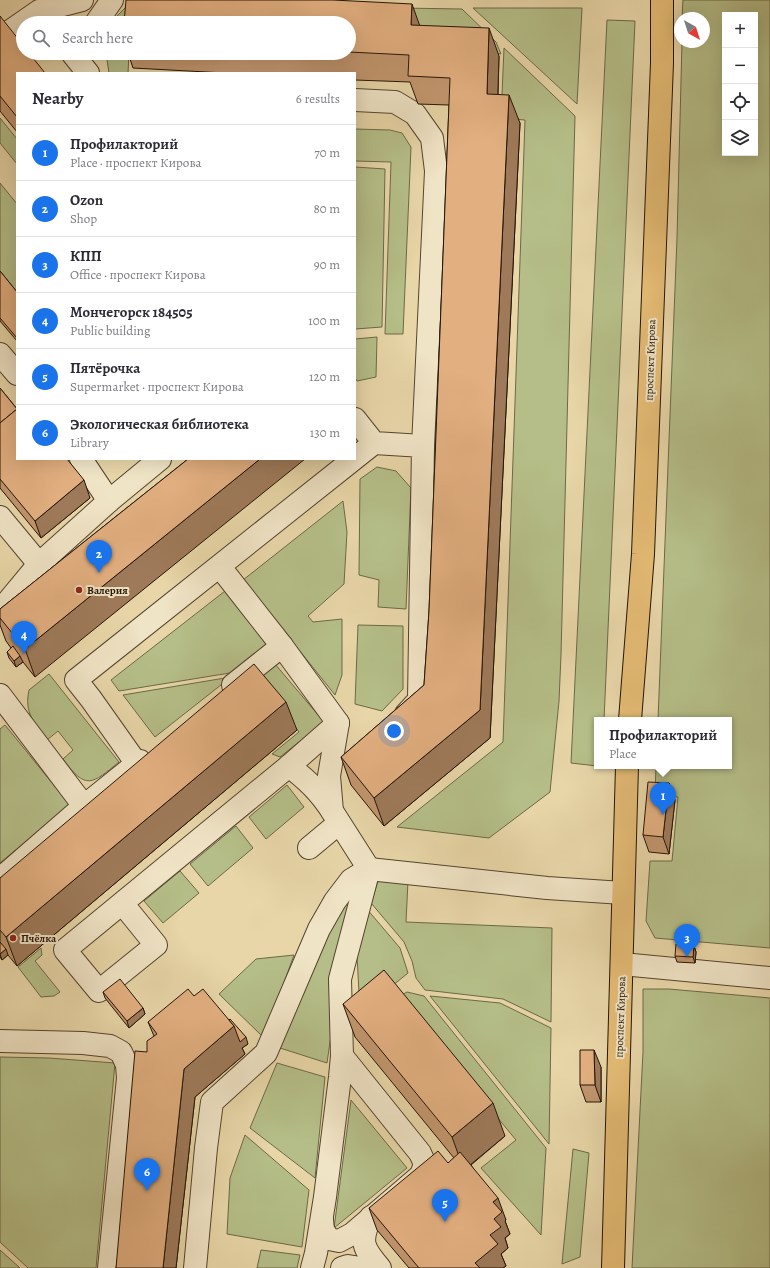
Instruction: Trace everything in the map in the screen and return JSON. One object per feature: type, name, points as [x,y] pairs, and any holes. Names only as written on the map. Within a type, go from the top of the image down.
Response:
[{"type":"main road","name":"проспект Кирова","points":[[630,717],[642,554],[662,63],[662,0]]},
{"type":"main road","name":"проспект Кирова","points":[[613,1268],[627,769]]},
{"type":"lane","points":[[29,16],[39,8],[82,0]]},
{"type":"lane","points":[[101,16],[112,0]]},
{"type":"lane","points":[[3,36],[16,26]]},
{"type":"lane","points":[[78,60],[87,72]]},
{"type":"lane","points":[[89,60],[94,72]]},
{"type":"lane","points":[[356,100],[395,102],[415,114],[432,138],[436,171],[423,446],[419,700],[395,725]]},
{"type":"lane","points":[[0,354],[16,373]]},
{"type":"lane","points":[[356,420],[374,443]]},
{"type":"lane","points":[[356,457],[374,443],[423,446]]},
{"type":"lane","points":[[82,460],[109,501]]},
{"type":"lane","points":[[0,611],[38,564],[109,501],[159,460]]},
{"type":"lane","points":[[137,764],[76,680],[353,460]]},
{"type":"lane","points":[[0,517],[38,564]]},
{"type":"lane","points":[[220,566],[282,646],[338,723],[329,776],[335,817],[309,848]]},
{"type":"lane","points":[[220,696],[282,646]]},
{"type":"lane","points":[[0,695],[84,806]]},
{"type":"lane","points":[[122,903],[290,766],[338,723]]},
{"type":"lane","points":[[0,879],[84,806],[155,749]]},
{"type":"lane","points":[[329,776],[353,758]]},
{"type":"lane","points":[[290,766],[322,795],[369,869],[340,979],[342,1056],[326,1197],[325,1229],[312,1268]]},
{"type":"lane","points":[[195,1268],[206,1148],[212,1102],[266,1053],[319,929],[335,900],[351,880],[369,869],[547,888],[623,893]]},
{"type":"lane","points":[[622,964],[770,978]]},
{"type":"lane","points":[[0,1041],[96,1044],[110,1046],[121,1052],[127,1065],[128,1078],[109,1268]]},
{"type":"lane","points":[[325,1229],[339,1241],[352,1234],[421,1175],[425,1164],[420,1153],[342,1056]]},
{"type":"lane","points":[[371,1217],[364,1230],[364,1244],[370,1256],[380,1268]]},
{"type":"lane","points":[[325,1229],[342,1250],[374,1268]]},
{"type":"lane","points":[[342,1268],[348,1266],[361,1268]]},
{"type":"green space","points":[[683,0],[770,0],[770,948],[655,938],[646,921],[650,861],[672,861],[678,797],[655,794],[656,769],[732,769],[732,717],[658,717],[677,238],[682,48],[710,48],[710,12],[682,12]]},
{"type":"green space","points":[[126,7],[338,7],[462,9],[496,42],[501,54],[425,49],[356,25],[356,16],[117,16]]},
{"type":"green space","points":[[473,8],[582,8],[577,104]]},
{"type":"green space","points":[[607,20],[635,21],[604,717],[594,717],[594,766],[571,763]]},
{"type":"green space","points":[[504,48],[575,116],[561,655],[559,701],[550,792],[489,838],[397,827],[503,742],[525,120],[501,118]]},
{"type":"green space","points":[[107,60],[129,60],[128,72],[109,72]]},
{"type":"green space","points":[[0,118],[16,138],[16,163],[0,143]]},
{"type":"green space","points":[[356,129],[390,130],[402,133],[411,147],[403,334],[385,334],[391,162],[356,161]]},
{"type":"green space","points":[[356,167],[385,169],[382,327],[356,329]]},
{"type":"green space","points":[[0,183],[16,203],[16,292],[0,273]]},
{"type":"green space","points":[[377,337],[376,377],[357,381],[356,380],[356,339]]},
{"type":"green space","points":[[377,467],[396,471],[411,488],[406,609],[378,607],[379,580],[359,575],[360,479]]},
{"type":"green space","points":[[343,501],[347,532],[344,584],[308,616],[313,622],[342,619],[342,675],[335,695],[243,580]]},
{"type":"green space","points":[[225,591],[268,646],[236,672],[119,691],[111,680]]},
{"type":"green space","points":[[358,625],[403,626],[403,689],[382,711],[355,704]]},
{"type":"green space","points":[[275,664],[324,722],[280,757],[272,754],[299,732],[266,689],[69,838]]},
{"type":"green space","points":[[49,674],[119,762],[95,779],[90,781],[84,780],[78,776],[63,759],[73,750],[58,731],[47,740],[31,717],[28,705],[29,690]]},
{"type":"green space","points":[[231,677],[155,737],[123,695]]},
{"type":"green space","points":[[5,725],[70,805],[0,863],[0,729]]},
{"type":"green space","points":[[287,785],[304,807],[266,839],[249,817]]},
{"type":"green space","points":[[236,826],[253,848],[208,886],[190,864]]},
{"type":"green space","points":[[180,871],[199,893],[163,923],[144,901]]},
{"type":"green space","points":[[379,878],[408,881],[406,922],[552,928],[551,1022],[503,999],[425,990],[416,978],[412,961],[404,942],[371,903]]},
{"type":"green space","points":[[354,888],[329,983],[332,1028],[327,1063],[280,1048],[326,935]]},
{"type":"green space","points":[[366,908],[400,948],[408,973],[360,1012],[357,955]]},
{"type":"green space","points":[[41,948],[42,955],[35,961],[60,992],[54,996],[41,997],[18,967]]},
{"type":"green space","points":[[294,955],[264,1038],[219,994],[256,959]]},
{"type":"green space","points":[[643,989],[669,989],[770,998],[770,1268],[632,1268],[643,1052]]},
{"type":"green space","points":[[407,992],[424,996],[546,1148],[541,1235],[481,1168],[516,1140],[398,997]]},
{"type":"green space","points":[[430,996],[500,1003],[551,1028],[549,1144]]},
{"type":"green space","points":[[0,1057],[49,1058],[115,1063],[96,1268],[28,1268],[0,1242]]},
{"type":"green space","points":[[277,1063],[325,1077],[315,1178],[250,1128]]},
{"type":"green space","points":[[351,1100],[407,1168],[334,1228]]},
{"type":"green space","points":[[245,1135],[309,1190],[302,1247],[227,1234],[230,1178]]},
{"type":"green space","points":[[573,1149],[589,1153],[580,1257],[562,1264]]},
{"type":"green space","points":[[0,1250],[20,1268],[0,1268]]},
{"type":"green space","points":[[261,1250],[300,1255],[297,1268],[257,1268]]},
{"type":"building","points":[[126,0],[333,0],[412,4],[411,25],[489,28],[487,94],[509,95],[480,710],[374,798],[341,757],[424,685],[429,611],[450,78],[408,76],[409,55],[356,52],[356,16],[125,16]]},
{"type":"building","points":[[0,16],[16,36],[16,60],[35,60],[44,72],[16,72],[16,116],[0,96]]},
{"type":"building","points":[[0,271],[16,291],[16,337],[0,318]]},
{"type":"building","points":[[0,388],[16,408],[16,410],[0,423]]},
{"type":"building","points":[[16,410],[16,460],[68,460],[84,480],[35,521],[0,479],[0,423]]},
{"type":"building","points":[[187,460],[259,460],[25,649],[0,618],[0,609]]},
{"type":"building","points":[[13,646],[20,656],[14,661],[7,652]]},
{"type":"building","points":[[254,664],[286,702],[6,937],[0,930],[0,878]]},
{"type":"building","points":[[648,782],[669,783],[663,837],[643,835]]},
{"type":"building","points":[[0,942],[6,949],[0,954]]},
{"type":"building","points":[[676,944],[694,946],[693,957],[675,956]]},
{"type":"building","points":[[384,970],[493,1103],[452,1137],[343,1004]]},
{"type":"building","points":[[120,979],[143,1008],[127,1021],[103,992]]},
{"type":"building","points":[[188,989],[194,996],[203,989],[234,1026],[184,1069],[163,1268],[116,1268],[135,1051],[147,1052],[147,1041],[157,1034],[148,1022]]},
{"type":"building","points":[[230,1019],[246,1037],[240,1042],[234,1026],[229,1020]]},
{"type":"building","points":[[580,1050],[594,1050],[595,1085],[580,1085]]},
{"type":"building","points":[[438,1151],[448,1163],[460,1152],[498,1198],[493,1202],[502,1212],[494,1219],[501,1227],[490,1235],[498,1244],[475,1263],[480,1268],[419,1268],[369,1208]]},
{"type":"place","name":"Ozon","points":[[99,573]]},
{"type":"place","name":"Валерия","points":[[79,590]]},
{"type":"place","name":"Мончегорск 184505","points":[[24,654]]},
{"type":"place","name":"Профилакторий","points":[[663,815]]},
{"type":"place","name":"Пчёлка","points":[[13,938]]},
{"type":"place","name":"КПП","points":[[687,957]]},
{"type":"place","name":"Экологическая библиотека","points":[[147,1191]]},
{"type":"place","name":"Пятёрочка","points":[[445,1222]]}]
